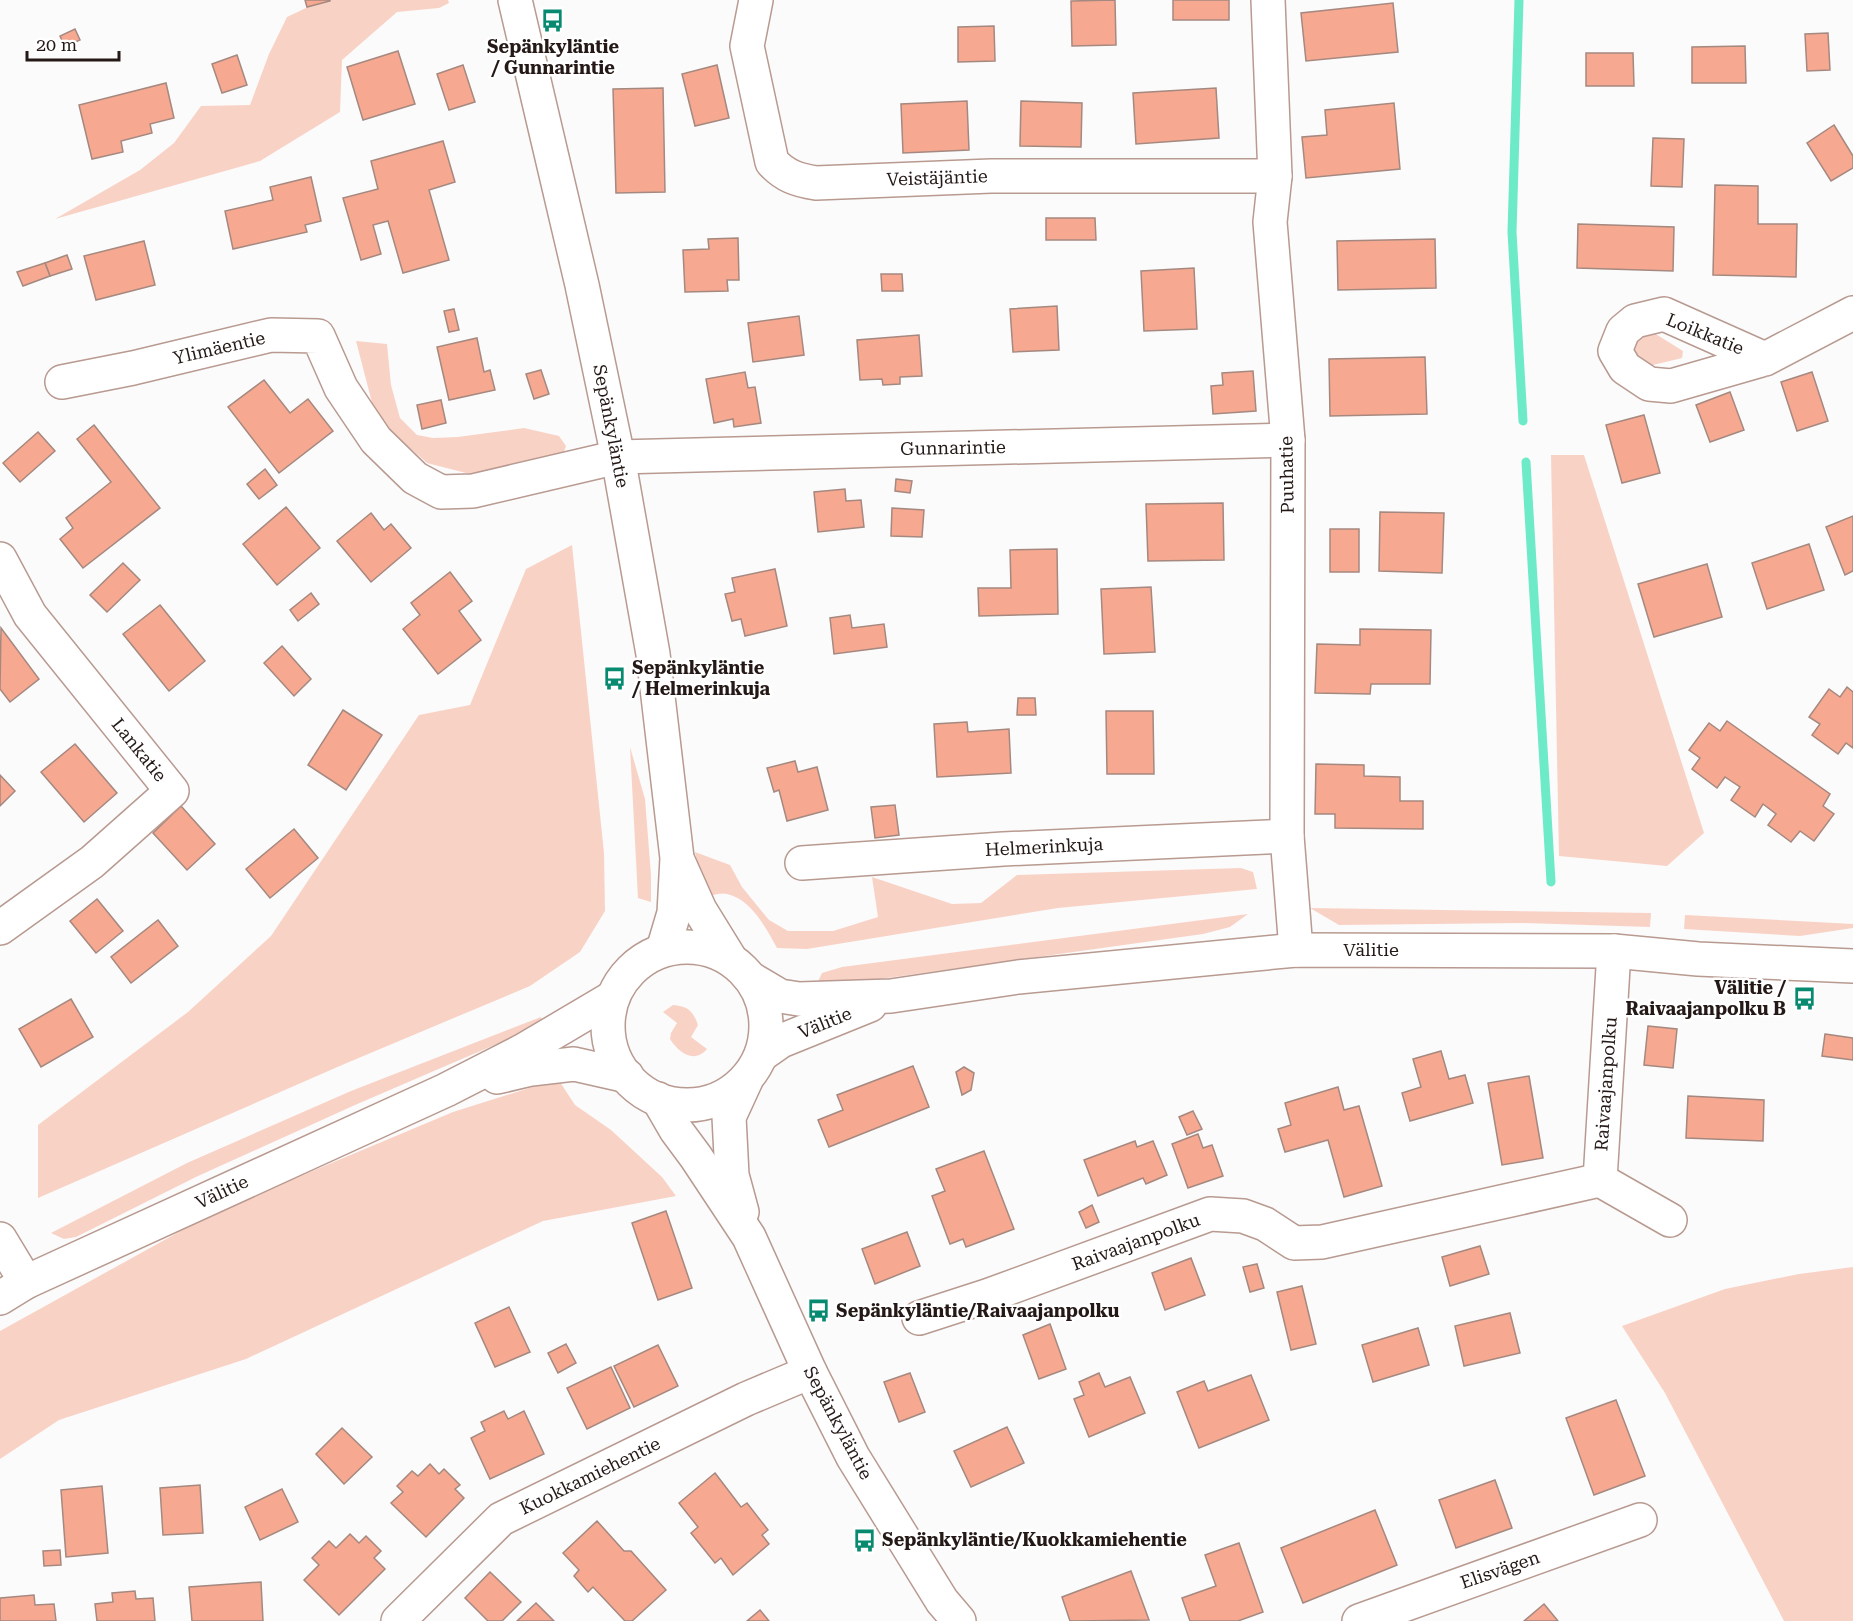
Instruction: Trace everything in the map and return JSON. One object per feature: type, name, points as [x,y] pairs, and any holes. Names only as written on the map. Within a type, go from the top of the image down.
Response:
[{"type":"street","name":"Sepänkyläntie","points":[[515,0],[582,285],[618,457],[652,654],[677,858],[674,913],[663,950]]},
{"type":"street","name":"Veistäjäntie","points":[[756,0],[747,46],[772,162],[781,172],[798,180],[816,183],[991,176],[1275,176]]},
{"type":"street","name":"Puuhatie","points":[[1268,0],[1275,176],[1270,222],[1288,440],[1287,836],[1296,950]]},
{"type":"street","name":"Loikkatie","points":[[1765,359],[1853,313]]},
{"type":"street","name":"Ylimäentie","points":[[62,382],[153,364],[271,335],[318,336],[341,388],[376,440],[415,478],[441,492],[473,491],[618,457]]},
{"type":"street","name":"Gunnarintie","points":[[618,457],[1288,440]]},
{"type":"street","name":"Lankatie","points":[[0,559],[30,615],[172,790],[92,862],[0,928]]},
{"type":"street","name":"Helmerinkuja","points":[[802,863],[992,850],[1287,836]]},
{"type":"street","name":"Sepänkyläntie","points":[[677,858],[700,910],[729,957]]},
{"type":"street","points":[[685,946],[704,948],[729,957],[753,981],[764,1002],[767,1030],[754,1068],[727,1095],[704,1104],[682,1105],[658,1099],[633,1084],[618,1064],[610,1044],[608,1021],[612,998],[621,983],[634,967],[647,957],[663,950],[685,946]]},
{"type":"street","name":"Välitie","points":[[753,981],[780,996],[799,999],[891,996],[1018,977],[1296,950],[1614,951],[1853,966]]},
{"type":"street","name":"Raivaajanpolku","points":[[919,1318],[987,1296],[1210,1214],[1243,1216],[1265,1224],[1294,1243],[1322,1242],[1600,1180],[1614,951]]},
{"type":"street","name":"Välitie","points":[[754,1068],[781,1041],[891,996]]},
{"type":"street","name":"Välitie","points":[[13,1290],[446,1090],[524,1050],[612,998]]},
{"type":"street","name":"Välitie","points":[[446,1090],[531,1069],[574,1064],[627,1076]]},
{"type":"street","name":"Sepänkyläntie","points":[[754,1068],[729,1117],[732,1175],[749,1237],[810,1372],[853,1457],[950,1611]]},
{"type":"street","name":"Sepänkyläntie","points":[[658,1099],[676,1130],[749,1237]]},
{"type":"street","points":[[1600,1180],[1670,1220]]},
{"type":"street","points":[[0,1239],[13,1290]]},
{"type":"street","name":"Kuokkamiehentie","points":[[398,1621],[501,1519],[754,1395],[810,1372]]},
{"type":"street","name":"Elisvägen","points":[[1359,1621],[1414,1612],[1640,1520]]},
{"type":"shaded area","points":[[323,0],[448,0],[449,3],[439,8],[397,12],[342,60],[340,112],[260,161],[55,219],[140,170],[174,143],[201,106],[250,105],[269,54],[287,17]]},
{"type":"shaded area","points":[[1654,333],[1683,351],[1682,358],[1649,366],[1632,355],[1633,341],[1642,334]]},
{"type":"shaded area","points":[[356,341],[387,344],[391,385],[400,418],[417,435],[433,438],[458,437],[524,428],[559,436],[566,446],[560,464],[470,474],[427,463],[376,418]]},
{"type":"shaded area","points":[[1551,455],[1584,455],[1704,833],[1667,866],[1559,856]]},
{"type":"shaded area","points":[[572,545],[604,853],[605,911],[580,952],[530,986],[342,1065],[38,1198],[38,1125],[188,1012],[271,936],[419,715],[470,705],[526,569]]},
{"type":"shaded area","points":[[630,747],[645,799],[651,902],[638,898]]},
{"type":"shaded area","points":[[695,852],[730,865],[742,887],[769,920],[788,931],[833,931],[878,917],[872,877],[952,904],[981,903],[1017,875],[1241,868],[1253,872],[1257,889],[1058,908],[807,949],[777,948],[757,915],[736,897],[718,894],[704,897]]},
{"type":"shaded area","points":[[1310,908],[1651,913],[1650,927],[1522,923],[1339,925]]},
{"type":"shaded area","points":[[1248,914],[1230,927],[1203,934],[815,988],[822,973],[842,967]]},
{"type":"shaded area","points":[[1685,915],[1853,924],[1853,928],[1800,936],[1684,929]]},
{"type":"shaded area","points":[[673,1005],[686,1008],[694,1016],[698,1025],[691,1037],[707,1049],[697,1056],[682,1052],[670,1039],[677,1023],[663,1012]]},
{"type":"shaded area","points":[[541,1017],[543,1024],[198,1176],[76,1237],[64,1239],[51,1233],[187,1163],[351,1091]]},
{"type":"shaded area","points":[[558,1079],[575,1105],[611,1130],[662,1177],[676,1196],[543,1221],[246,1359],[59,1420],[0,1459],[0,1331],[215,1212],[453,1112]]},
{"type":"shaded area","points":[[1853,1267],[1853,1621],[1784,1621],[1665,1393],[1622,1326],[1725,1289],[1799,1274]]},
{"type":"building","points":[[305,0],[330,0],[330,1],[307,7]]},
{"type":"building","points":[[1115,0],[1116,45],[1072,46],[1071,1]]},
{"type":"building","points":[[1173,0],[1229,0],[1229,20],[1173,20]]},
{"type":"building","points":[[1393,3],[1398,52],[1306,61],[1301,13]]},
{"type":"building","points":[[994,26],[995,61],[958,62],[958,27]]},
{"type":"building","points":[[75,29],[80,40],[65,47],[60,36]]},
{"type":"building","points":[[1828,33],[1830,70],[1807,71],[1805,34]]},
{"type":"building","points":[[1745,46],[1746,83],[1692,83],[1692,47]]},
{"type":"building","points":[[398,51],[415,104],[363,120],[347,67]]},
{"type":"building","points":[[1586,53],[1633,53],[1634,86],[1586,86]]},
{"type":"building","points":[[237,55],[247,85],[222,93],[212,64]]},
{"type":"building","points":[[463,65],[475,102],[449,110],[437,74]]},
{"type":"building","points":[[717,65],[729,118],[695,126],[682,74]]},
{"type":"building","points":[[166,83],[174,118],[150,124],[152,133],[121,141],[123,152],[92,159],[79,105]]},
{"type":"building","points":[[663,88],[665,192],[616,193],[613,89]]},
{"type":"building","points":[[1216,88],[1219,138],[1136,144],[1133,93]]},
{"type":"building","points":[[967,101],[969,150],[903,153],[901,104]]},
{"type":"building","points":[[1021,101],[1082,103],[1081,147],[1020,146]]},
{"type":"building","points":[[1394,103],[1400,169],[1306,178],[1302,137],[1327,135],[1325,110]]},
{"type":"building","points":[[1834,125],[1853,156],[1853,168],[1831,181],[1807,143]]},
{"type":"building","points":[[1653,138],[1684,139],[1682,187],[1651,186]]},
{"type":"building","points":[[443,141],[455,182],[429,190],[449,260],[403,273],[388,221],[373,225],[381,254],[361,260],[343,198],[378,189],[371,161]]},
{"type":"building","points":[[311,177],[321,221],[305,225],[307,232],[233,249],[225,211],[273,200],[270,187]]},
{"type":"building","points":[[1715,185],[1758,186],[1758,224],[1797,224],[1796,277],[1713,275]]},
{"type":"building","points":[[1046,218],[1095,218],[1096,240],[1046,240]]},
{"type":"building","points":[[1578,224],[1674,227],[1673,271],[1577,268]]},
{"type":"building","points":[[738,238],[739,280],[727,280],[728,291],[685,292],[683,250],[709,249],[708,239]]},
{"type":"building","points":[[1435,239],[1436,288],[1338,290],[1337,241]]},
{"type":"building","points":[[144,241],[155,285],[96,300],[84,256]]},
{"type":"building","points":[[67,255],[72,269],[50,276],[45,263]]},
{"type":"building","points":[[45,263],[50,276],[23,286],[17,272]]},
{"type":"building","points":[[1194,268],[1197,329],[1144,331],[1141,271]]},
{"type":"building","points":[[881,274],[902,274],[903,291],[882,291]]},
{"type":"building","points":[[1057,306],[1059,350],[1013,352],[1010,309]]},
{"type":"building","points":[[454,309],[459,330],[449,332],[444,311]]},
{"type":"building","points":[[799,316],[804,355],[753,362],[748,323]]},
{"type":"building","points":[[919,335],[922,376],[900,377],[900,384],[883,385],[882,379],[860,380],[857,340]]},
{"type":"building","points":[[477,338],[484,372],[490,370],[495,390],[449,400],[437,347]]},
{"type":"building","points":[[1425,357],[1427,414],[1330,416],[1329,359]]},
{"type":"building","points":[[541,370],[549,394],[534,399],[526,374]]},
{"type":"building","points":[[1253,371],[1256,411],[1213,414],[1211,386],[1223,385],[1222,373]]},
{"type":"building","points":[[745,372],[748,388],[755,387],[761,423],[734,427],[733,419],[714,423],[706,379]]},
{"type":"building","points":[[1812,372],[1828,421],[1797,431],[1781,382]]},
{"type":"building","points":[[264,380],[290,413],[308,399],[333,431],[279,473],[228,407]]},
{"type":"building","points":[[1730,392],[1744,430],[1710,442],[1696,405]]},
{"type":"building","points":[[441,400],[446,423],[422,429],[417,405]]},
{"type":"building","points":[[1644,415],[1660,473],[1622,483],[1606,425]]},
{"type":"building","points":[[94,425],[160,508],[83,568],[60,539],[73,528],[66,518],[111,482],[77,439]]},
{"type":"building","points":[[38,432],[55,451],[20,482],[3,463]]},
{"type":"building","points":[[265,469],[277,485],[259,499],[247,484]]},
{"type":"building","points":[[896,479],[912,481],[910,493],[895,491]]},
{"type":"building","points":[[845,489],[846,501],[861,500],[864,527],[818,532],[814,492]]},
{"type":"building","points":[[1223,503],[1224,560],[1148,561],[1146,504]]},
{"type":"building","points":[[286,507],[320,548],[277,585],[243,544]]},
{"type":"building","points":[[892,508],[924,510],[922,537],[891,536]]},
{"type":"building","points":[[1380,512],[1444,513],[1442,573],[1379,571]]},
{"type":"building","points":[[371,513],[384,530],[391,524],[411,548],[371,582],[337,541]]},
{"type":"building","points":[[1853,516],[1853,571],[1845,575],[1826,527]]},
{"type":"building","points":[[1330,529],[1359,529],[1359,572],[1330,572]]},
{"type":"building","points":[[1809,544],[1824,590],[1767,609],[1752,563]]},
{"type":"building","points":[[1057,549],[1058,614],[979,616],[978,588],[1011,588],[1010,550]]},
{"type":"building","points":[[123,563],[140,580],[107,612],[90,595]]},
{"type":"building","points":[[1707,564],[1722,617],[1654,637],[1638,584]]},
{"type":"building","points":[[775,569],[787,626],[745,636],[741,619],[732,621],[725,594],[735,592],[732,578]]},
{"type":"building","points":[[450,572],[472,601],[459,611],[481,640],[438,674],[403,629],[420,615],[411,603]]},
{"type":"building","points":[[1151,587],[1155,652],[1104,654],[1101,589]]},
{"type":"building","points":[[311,593],[319,604],[298,621],[290,610]]},
{"type":"building","points":[[160,605],[205,661],[169,691],[123,634]]},
{"type":"building","points":[[850,615],[852,628],[884,624],[887,647],[834,654],[830,618]]},
{"type":"building","points":[[1,628],[39,679],[10,702],[0,689]]},
{"type":"building","points":[[1360,629],[1431,630],[1430,684],[1371,684],[1370,694],[1315,693],[1317,644],[1360,645]]},
{"type":"building","points":[[282,646],[311,679],[294,696],[264,663]]},
{"type":"building","points":[[1847,687],[1853,692],[1853,748],[1846,743],[1838,754],[1812,735],[1820,724],[1809,717],[1829,689],[1840,697]]},
{"type":"building","points":[[1018,698],[1035,698],[1036,715],[1017,715]]},
{"type":"building","points":[[343,710],[382,735],[346,790],[308,765]]},
{"type":"building","points":[[1106,711],[1153,711],[1154,774],[1107,774]]},
{"type":"building","points":[[1727,721],[1830,794],[1823,806],[1834,814],[1814,841],[1800,831],[1791,842],[1768,825],[1776,814],[1763,804],[1755,817],[1731,800],[1740,787],[1725,777],[1717,788],[1692,769],[1700,758],[1689,750],[1709,723],[1720,731]]},
{"type":"building","points":[[967,722],[968,732],[1009,729],[1011,773],[937,777],[934,724]]},
{"type":"building","points":[[75,744],[117,793],[84,822],[41,772]]},
{"type":"building","points":[[795,761],[798,772],[817,767],[828,810],[787,821],[779,790],[774,792],[767,768]]},
{"type":"building","points":[[1316,764],[1364,765],[1364,776],[1400,777],[1400,801],[1423,801],[1423,829],[1335,828],[1335,814],[1315,814]]},
{"type":"building","points":[[0,775],[15,791],[0,806]]},
{"type":"building","points":[[895,805],[899,835],[875,838],[871,807]]},
{"type":"building","points":[[181,806],[215,844],[187,870],[153,833]]},
{"type":"building","points":[[294,829],[318,858],[270,898],[246,869]]},
{"type":"building","points":[[97,899],[123,931],[96,953],[70,921]]},
{"type":"building","points":[[158,920],[178,946],[131,983],[111,957]]},
{"type":"building","points":[[71,999],[93,1037],[41,1067],[19,1029]]},
{"type":"building","points":[[1648,1026],[1677,1029],[1673,1068],[1644,1065]]},
{"type":"building","points":[[1825,1034],[1853,1038],[1853,1060],[1822,1056]]},
{"type":"building","points":[[1441,1051],[1449,1079],[1465,1075],[1473,1103],[1410,1121],[1402,1093],[1421,1087],[1413,1059]]},
{"type":"building","points":[[913,1066],[929,1107],[829,1147],[818,1120],[843,1110],[837,1095]]},
{"type":"building","points":[[964,1067],[974,1073],[971,1090],[962,1095],[956,1072]]},
{"type":"building","points":[[1529,1076],[1543,1158],[1502,1165],[1488,1083]]},
{"type":"building","points":[[1338,1087],[1344,1110],[1359,1106],[1382,1186],[1344,1197],[1328,1140],[1285,1152],[1278,1129],[1291,1125],[1285,1103]]},
{"type":"building","points":[[1688,1096],[1764,1100],[1763,1141],[1686,1138]]},
{"type":"building","points":[[1193,1111],[1202,1129],[1187,1135],[1179,1117]]},
{"type":"building","points":[[1198,1134],[1203,1148],[1212,1145],[1223,1176],[1188,1188],[1172,1144]]},
{"type":"building","points":[[1135,1141],[1137,1147],[1153,1141],[1167,1175],[1146,1184],[1143,1178],[1098,1196],[1084,1160]]},
{"type":"building","points":[[984,1151],[1014,1229],[966,1247],[963,1239],[950,1244],[932,1196],[945,1191],[936,1169]]},
{"type":"building","points":[[1092,1205],[1099,1222],[1086,1228],[1079,1212]]},
{"type":"building","points":[[666,1211],[692,1288],[658,1300],[632,1223]]},
{"type":"building","points":[[907,1232],[920,1266],[875,1284],[862,1249]]},
{"type":"building","points":[[1480,1246],[1489,1274],[1450,1286],[1442,1257]]},
{"type":"building","points":[[1191,1258],[1205,1295],[1165,1310],[1152,1273]]},
{"type":"building","points":[[1257,1264],[1264,1288],[1250,1292],[1243,1267]]},
{"type":"building","points":[[1302,1286],[1316,1344],[1291,1350],[1277,1292]]},
{"type":"building","points":[[509,1307],[530,1352],[495,1367],[475,1323]]},
{"type":"building","points":[[1510,1313],[1520,1353],[1464,1366],[1455,1326]]},
{"type":"building","points":[[1050,1324],[1066,1369],[1039,1379],[1023,1335]]},
{"type":"building","points":[[1418,1328],[1429,1365],[1373,1382],[1362,1345]]},
{"type":"building","points":[[566,1344],[576,1363],[558,1373],[548,1353]]},
{"type":"building","points":[[658,1345],[678,1386],[634,1407],[614,1366]]},
{"type":"building","points":[[611,1367],[630,1408],[587,1429],[567,1388]]},
{"type":"building","points":[[910,1373],[925,1412],[899,1422],[884,1382]]},
{"type":"building","points":[[1099,1373],[1105,1387],[1130,1377],[1145,1413],[1089,1437],[1074,1399],[1084,1395],[1079,1382]]},
{"type":"building","points":[[1251,1375],[1269,1420],[1199,1448],[1177,1392],[1204,1381],[1208,1391]]},
{"type":"building","points":[[1616,1400],[1645,1476],[1594,1495],[1566,1418]]},
{"type":"building","points":[[504,1411],[508,1419],[524,1411],[544,1454],[490,1479],[471,1438],[485,1431],[481,1422]]},
{"type":"building","points":[[1007,1427],[1024,1463],[971,1487],[954,1451]]},
{"type":"building","points":[[342,1428],[372,1457],[344,1484],[316,1454]]},
{"type":"building","points":[[430,1464],[439,1474],[444,1469],[460,1485],[455,1489],[464,1498],[426,1537],[391,1503],[403,1492],[397,1486],[412,1471],[418,1476]]},
{"type":"building","points":[[715,1473],[741,1507],[747,1503],[768,1530],[762,1535],[769,1544],[733,1575],[721,1558],[715,1563],[691,1533],[698,1527],[679,1503]]},
{"type":"building","points":[[1495,1480],[1512,1528],[1456,1548],[1439,1500]]},
{"type":"building","points":[[200,1485],[203,1533],[163,1535],[160,1488]]},
{"type":"building","points":[[102,1486],[108,1553],[66,1557],[61,1490]]},
{"type":"building","points":[[282,1489],[298,1522],[260,1540],[245,1507]]},
{"type":"building","points":[[1375,1510],[1397,1565],[1303,1603],[1281,1548]]},
{"type":"building","points":[[597,1521],[624,1551],[631,1551],[666,1590],[632,1621],[625,1621],[593,1587],[588,1592],[574,1576],[579,1570],[563,1553]]},
{"type":"building","points":[[350,1534],[359,1543],[366,1536],[381,1551],[374,1558],[385,1569],[339,1615],[304,1580],[319,1565],[312,1558],[329,1541],[336,1548]]},
{"type":"building","points":[[1239,1543],[1263,1612],[1238,1621],[1190,1621],[1182,1598],[1216,1586],[1205,1555]]},
{"type":"building","points":[[60,1550],[61,1565],[44,1566],[43,1551]]},
{"type":"building","points":[[1131,1571],[1149,1620],[1070,1621],[1062,1597]]},
{"type":"building","points":[[490,1572],[521,1602],[502,1621],[488,1621],[465,1598]]},
{"type":"building","points":[[261,1582],[263,1621],[192,1621],[189,1587]]},
{"type":"building","points":[[135,1591],[136,1599],[153,1598],[155,1621],[97,1621],[95,1604],[113,1602],[112,1593]]},
{"type":"building","points":[[34,1595],[35,1605],[54,1604],[56,1621],[0,1621],[0,1598]]},
{"type":"building","points":[[536,1603],[554,1621],[517,1621]]},
{"type":"building","points":[[1544,1604],[1558,1621],[1524,1621]]},
{"type":"building","points":[[760,1610],[769,1621],[747,1621]]},
{"type":"waterway","points":[[1519,0],[1512,232],[1523,421]]},
{"type":"waterway","points":[[1526,462],[1551,882]]},
{"type":"place","name":"Sepänkyläntie / Gunnarintie","points":[[553,21]]},
{"type":"place","name":"Sepänkyläntie / Helmerinkuja","points":[[614,678]]},
{"type":"place","name":"Välitie / Raivaajanpolku B","points":[[1804,998]]},
{"type":"place","name":"Sepänkyläntie/Raivaajanpolku","points":[[818,1311]]},
{"type":"place","name":"Sepänkyläntie/Kuokkamiehentie","points":[[864,1540]]}]
